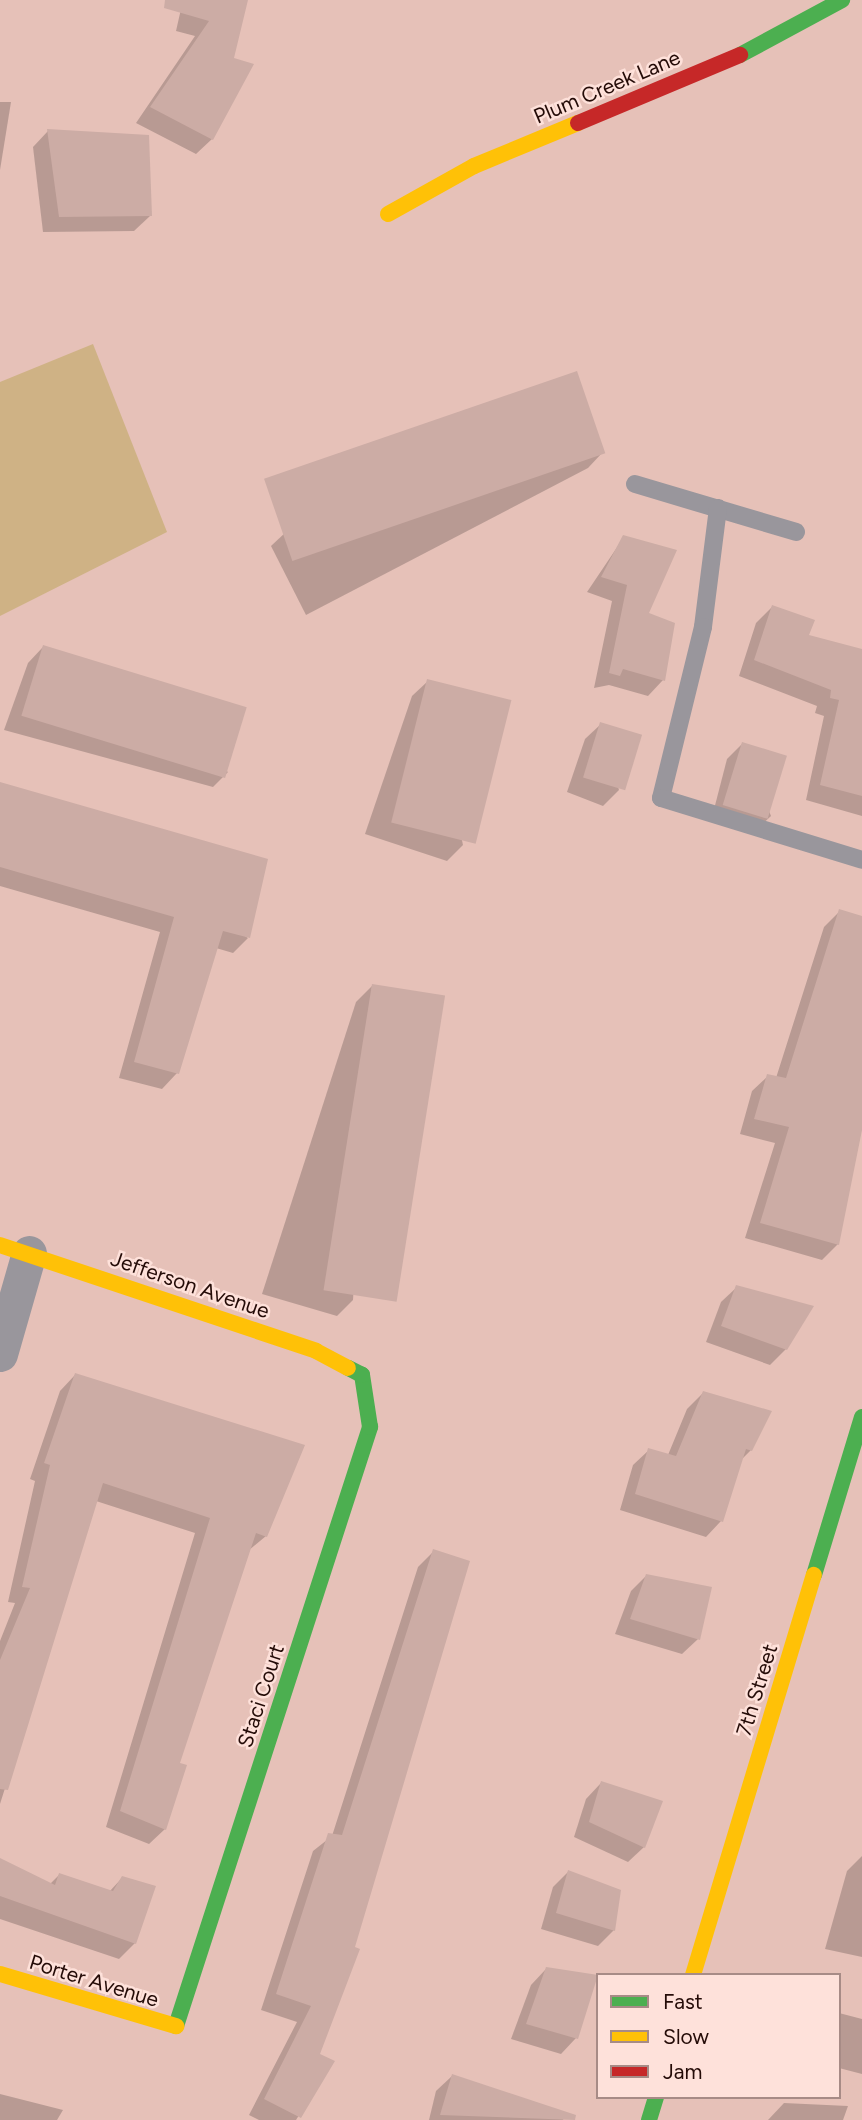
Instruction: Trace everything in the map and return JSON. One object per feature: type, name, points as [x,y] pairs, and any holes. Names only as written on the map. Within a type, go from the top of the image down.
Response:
[{"type":"street","name":"Plum Creek Lane","points":[[388,214],[474,166],[755,49],[842,0]]},
{"type":"street","points":[[0,1354],[15,1249]]},
{"type":"street","name":"Jefferson Avenue","points":[[15,1249],[316,1351],[362,1376]]},
{"type":"street","name":"Staci Court","points":[[176,2027],[370,1427],[362,1376]]},
{"type":"street","name":"7th Street","points":[[694,1973],[862,1417]]},
{"type":"street","name":"Porter Avenue","points":[[0,1975],[176,2027]]},
{"type":"street","points":[[649,2120],[655,2099]]},
{"type":"lane","points":[[635,484],[796,532]]},
{"type":"lane","points":[[718,508],[703,627],[661,798],[862,860]]},
{"type":"shaded area","points":[[93,344],[167,532],[0,616],[0,382]]},
{"type":"building","points":[[165,0],[248,0],[234,58],[254,64],[213,140],[150,107],[209,21],[164,8]]},
{"type":"building","points":[[47,129],[149,135],[152,216],[59,217]]},
{"type":"building","points":[[577,371],[605,453],[292,561],[264,479]]},
{"type":"building","points":[[623,535],[677,550],[649,613],[675,623],[665,681],[623,669],[620,676],[609,673],[627,585],[601,577]]},
{"type":"building","points":[[772,605],[815,620],[809,635],[862,649],[862,796],[820,785],[839,700],[830,698],[831,690],[754,660]]},
{"type":"building","points":[[43,645],[247,707],[225,778],[21,716]]},
{"type":"building","points":[[427,679],[511,700],[476,844],[391,823]]},
{"type":"building","points":[[600,722],[642,735],[625,790],[583,777]]},
{"type":"building","points":[[742,742],[787,756],[768,819],[723,805]]},
{"type":"building","points":[[0,782],[268,859],[250,938],[223,931],[179,1074],[134,1062],[174,917],[0,867]]},
{"type":"building","points":[[839,909],[862,916],[862,1130],[839,1245],[760,1223],[789,1127],[754,1119],[767,1074],[786,1078]]},
{"type":"building","points":[[372,984],[445,996],[397,1302],[324,1290]]},
{"type":"building","points":[[736,1285],[814,1306],[787,1350],[721,1326]]},
{"type":"building","points":[[75,1373],[305,1445],[267,1537],[256,1533],[180,1763],[187,1765],[166,1830],[120,1811],[210,1518],[103,1483],[8,1790],[0,1789],[0,1660],[30,1588],[22,1587],[50,1465],[44,1463]]},
{"type":"building","points":[[703,1391],[772,1411],[752,1451],[746,1449],[723,1522],[635,1494],[648,1448],[676,1456]]},
{"type":"building","points":[[433,1549],[470,1561],[355,1947],[360,1949],[320,2054],[335,2061],[301,2118],[264,2099],[311,2006],[276,1994],[328,1833],[342,1835]]},
{"type":"building","points":[[646,1574],[712,1587],[700,1640],[630,1619]]},
{"type":"building","points":[[601,1781],[663,1801],[645,1848],[589,1822]]},
{"type":"building","points":[[0,1858],[55,1885],[59,1873],[113,1891],[122,1876],[156,1886],[136,1944],[0,1896]]},
{"type":"building","points":[[568,1870],[621,1890],[615,1931],[556,1913]]},
{"type":"building","points":[[546,1967],[596,1975],[578,2039],[526,2024]]},
{"type":"building","points":[[452,2074],[576,2115],[575,2120],[440,2115]]},
{"type":"traffic: fast","points":[[740,55],[842,0]]},
{"type":"traffic: fast","points":[[176,2026],[370,1427],[362,1375],[348,1368]]},
{"type":"traffic: fast","points":[[814,1575],[862,1417]]},
{"type":"traffic: fast","points":[[649,2120],[655,2099]]},
{"type":"traffic: slow","points":[[388,214],[474,166],[578,123]]},
{"type":"traffic: slow","points":[[0,1245],[316,1351],[348,1368]]},
{"type":"traffic: slow","points":[[694,1973],[814,1575]]},
{"type":"traffic: slow","points":[[0,1974],[176,2026]]},
{"type":"traffic: jam","points":[[578,123],[740,55]]}]
